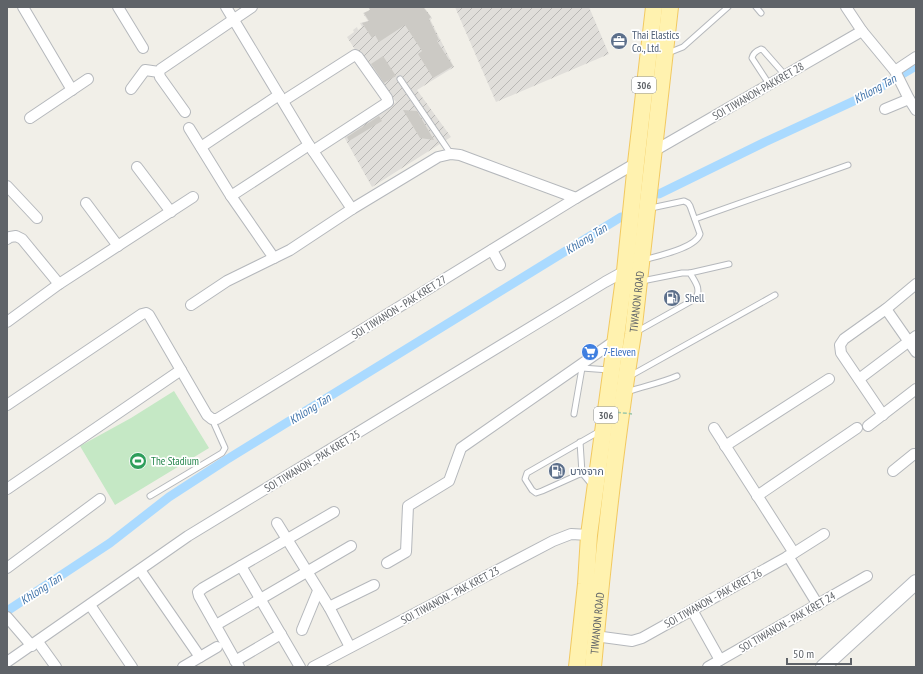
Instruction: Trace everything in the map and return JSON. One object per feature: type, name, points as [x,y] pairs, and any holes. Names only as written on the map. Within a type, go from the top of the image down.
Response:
[{"type":"main road","name":"TIWANON ROAD","points":[[592,667],[621,380],[616,340],[654,7]]},
{"type":"main road","name":"TIWANON ROAD","points":[[577,667],[586,584],[589,535],[604,429],[621,380],[633,334],[670,7]]},
{"type":"street","points":[[23,7],[72,90]]},
{"type":"street","points":[[118,7],[143,48]]},
{"type":"street","points":[[226,7],[311,148],[352,209]]},
{"type":"street","points":[[159,72],[161,69],[252,7]]},
{"type":"street","points":[[648,7],[650,33]]},
{"type":"street","points":[[846,7],[862,31],[896,73],[908,99],[916,110]]},
{"type":"street","name":"SOI TIWANON-PAKKRET 28","points":[[654,151],[862,31]]},
{"type":"street","points":[[201,147],[355,55],[358,57],[387,98],[388,102],[385,104],[231,196]]},
{"type":"street","points":[[896,73],[916,57]]},
{"type":"street","points":[[131,89],[144,70],[159,72]]},
{"type":"street","points":[[159,72],[160,77],[185,112]]},
{"type":"street","points":[[30,118],[88,79]]},
{"type":"street","points":[[885,109],[908,99]]},
{"type":"street","points":[[189,128],[231,196],[274,258]]},
{"type":"street","points":[[191,305],[227,280],[290,250],[352,209],[438,157],[450,154],[460,155],[576,198]]},
{"type":"street","name":"SOI TIWANON - PAK KRET 27","points":[[212,419],[218,419],[576,198],[636,163]]},
{"type":"street","points":[[137,167],[171,212]]},
{"type":"street","points":[[7,186],[37,218]]},
{"type":"street","points":[[7,322],[60,284],[193,197]]},
{"type":"street","points":[[86,203],[118,246]]},
{"type":"street","points":[[7,240],[10,237],[16,236],[22,239],[60,284]]},
{"type":"street","points":[[492,250],[500,266]]},
{"type":"street","name":"SOI TIWANON - PAK KRET 25","points":[[7,662],[35,644],[188,536],[625,271]]},
{"type":"street","points":[[883,415],[842,353],[840,345],[844,339],[886,309],[916,284]]},
{"type":"street","points":[[886,309],[912,339],[916,352]]},
{"type":"street","points":[[7,405],[142,314],[146,313],[149,315],[207,415],[212,419]]},
{"type":"street","points":[[859,379],[912,339]]},
{"type":"street","points":[[387,563],[406,552],[408,506],[449,480],[461,448],[616,340]]},
{"type":"street","points":[[7,489],[181,370]]},
{"type":"street","points":[[725,446],[829,379]]},
{"type":"street","points":[[868,426],[916,389]]},
{"type":"street","points":[[714,428],[757,496],[791,554],[818,605]]},
{"type":"street","points":[[757,496],[857,428]]},
{"type":"street","points":[[893,471],[916,454]]},
{"type":"street","points":[[7,568],[100,499]]},
{"type":"street","points":[[281,634],[237,664],[198,592],[334,512]]},
{"type":"street","points":[[277,523],[328,607],[350,647]]},
{"type":"street","name":"SOI TIWANON - PAK KRET 23","points":[[314,667],[553,541],[571,534],[589,535]]},
{"type":"street","name":"SOI TIWANON - PAK KRET 26","points":[[595,636],[632,641],[642,638],[824,534]]},
{"type":"street","points":[[216,625],[351,546]]},
{"type":"street","points":[[241,566],[300,667]]},
{"type":"street","points":[[140,570],[200,657]]},
{"type":"street","name":"SOI TIWANON - PAK KRET 24","points":[[708,667],[867,576]]},
{"type":"street","points":[[823,667],[916,582]]},
{"type":"street","points":[[328,607],[374,585]]},
{"type":"street","points":[[302,630],[318,591]]},
{"type":"street","points":[[90,605],[132,667]]},
{"type":"street","points":[[692,610],[720,660]]},
{"type":"street","points":[[7,617],[56,667]]},
{"type":"street","points":[[183,667],[217,647]]},
{"type":"lane","points":[[665,51],[673,51],[683,47],[728,7]]},
{"type":"lane","points":[[756,7],[761,13]]},
{"type":"lane","points":[[769,84],[752,58],[757,50],[763,50],[785,75]]},
{"type":"lane","points":[[400,79],[450,154]]},
{"type":"lane","points":[[695,219],[848,165]]},
{"type":"lane","points":[[641,260],[690,244],[699,237],[700,234],[688,203],[684,200],[648,208]]},
{"type":"lane","points":[[639,282],[729,264]]},
{"type":"lane","points":[[633,334],[695,299],[698,295],[699,288],[690,273]]},
{"type":"lane","points":[[621,380],[775,295]]},
{"type":"lane","points":[[574,414],[582,368],[621,380],[650,384],[660,383],[677,376]]},
{"type":"lane","points":[[150,496],[222,453],[225,448],[212,419]]},
{"type":"lane","points":[[582,473],[536,493],[532,490],[525,479],[527,473],[604,429]]},
{"type":"lane","points":[[580,442],[582,473],[596,488]]},
{"type":"path","points":[[599,410],[632,414]]},
{"type":"shaded area","points":[[368,7],[424,7],[432,18],[430,19],[454,67],[417,90],[451,137],[372,187],[343,135],[396,102],[363,62],[347,37],[354,32],[353,30],[357,27],[358,30],[362,27],[360,23],[368,21],[363,13],[370,10]]},
{"type":"shaded area","points":[[455,7],[589,7],[609,54],[496,102]]},
{"type":"green space","name":"The Stadium","points":[[174,391],[209,448],[115,505],[80,446],[131,418]]},
{"type":"building","points":[[369,7],[423,7],[431,17],[429,19],[439,40],[437,41],[453,66],[433,78],[418,54],[422,51],[405,25],[379,42],[375,35],[372,38],[362,23],[369,21],[364,13],[370,10]]},
{"type":"building","points":[[383,56],[396,76],[384,83],[371,64]]},
{"type":"building","points":[[403,110],[417,111],[434,140],[420,138]]},
{"type":"building","points":[[379,116],[382,121],[349,141],[347,137]]},
{"type":"waterway","name":"Khlong Tan","points":[[659,194],[765,142],[869,94],[916,66]]},
{"type":"waterway","name":"Khlong Tan","points":[[7,611],[110,543],[169,497],[226,460],[621,217]]},
{"type":"place","name":"Thai Elastics Co., Ltd.","points":[[619,41]]},
{"type":"place","name":"Shell","points":[[672,298]]},
{"type":"place","name":"7-Eleven","points":[[590,352]]},
{"type":"place","name":"The Stadium","points":[[138,461]]},
{"type":"place","name":"บางจาก","points":[[557,471]]}]
